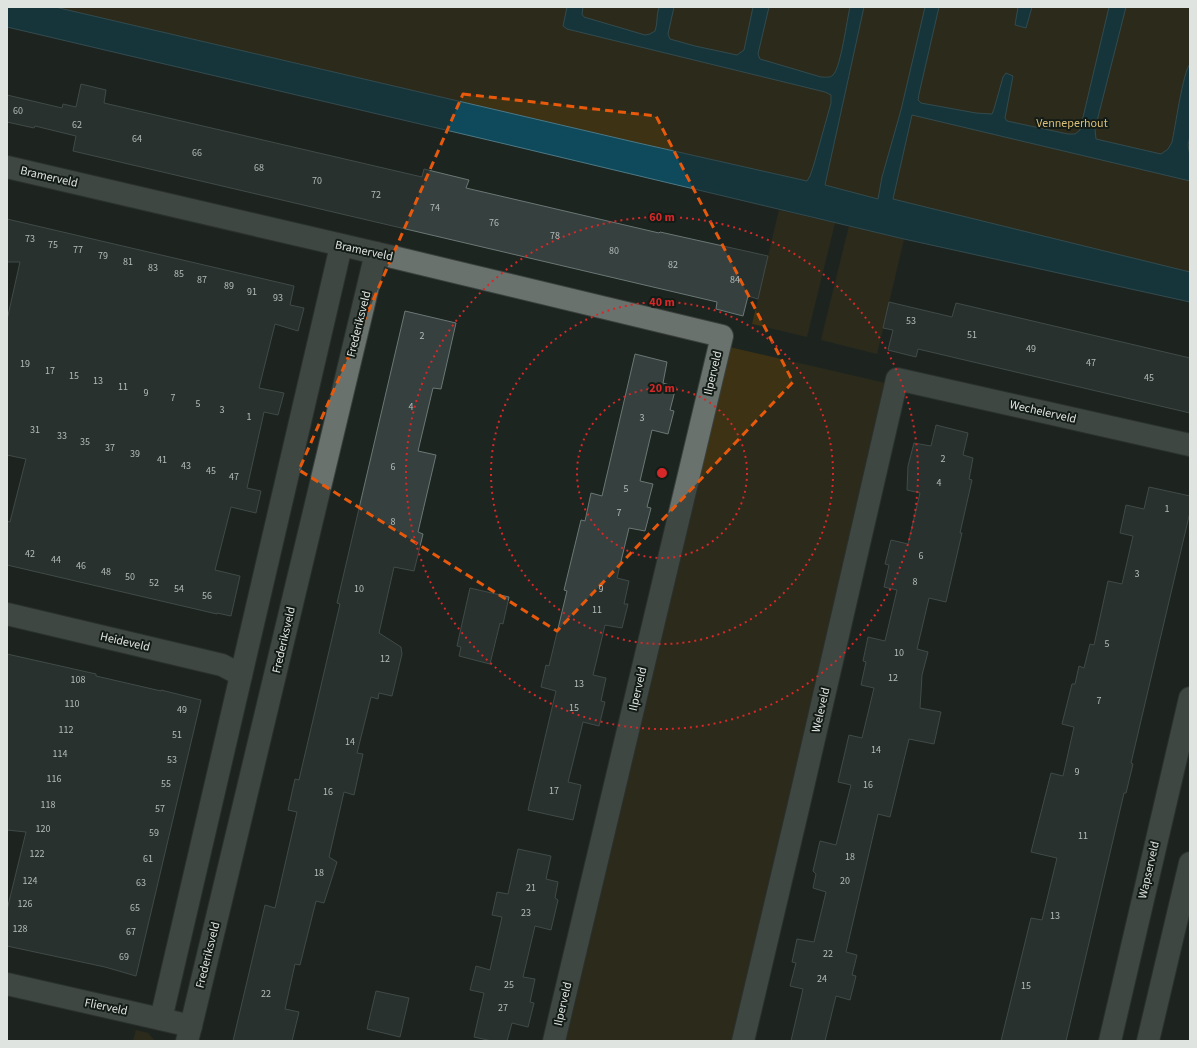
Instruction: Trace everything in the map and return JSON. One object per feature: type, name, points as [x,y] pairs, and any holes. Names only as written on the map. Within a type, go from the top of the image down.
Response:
[{"type":"street","name":"Bramerveld","points":[[7,167],[722,336]]},
{"type":"street","points":[[161,1019],[341,246]]},
{"type":"street","name":"Frederiksveld","points":[[189,1034],[376,253]]},
{"type":"street","name":"Ilperveld","points":[[554,1041],[722,336]]},
{"type":"street","name":"Wechelerveld","points":[[897,379],[1190,445]]},
{"type":"street","name":"Weleveld","points":[[743,1041],[800,804],[897,379]]},
{"type":"street","name":"Heideveld","points":[[7,614],[222,665],[241,675]]},
{"type":"street","name":"Wapserveld","points":[[1110,1041],[1190,698]]},
{"type":"street","points":[[1148,1041],[1186,905],[1190,863]]},
{"type":"street","name":"Flierveld","points":[[7,984],[161,1019],[189,1034]]},
{"type":"highlighted area","points":[[463,94],[656,116],[793,382],[557,631],[299,470]]},
{"type":"green space","name":"Venneperhout","points":[[55,7],[1190,7],[1190,272],[893,200],[867,197],[807,181]]},
{"type":"green space","points":[[779,210],[835,223],[807,337],[752,324]]},
{"type":"green space","points":[[849,226],[904,239],[877,354],[821,340]]},
{"type":"green space","points":[[725,346],[890,384],[736,1041],[562,1041]]},
{"type":"green space","points":[[136,1030],[148,1033],[155,1041],[133,1041]]},
{"type":"water","points":[[7,7],[55,7],[807,181],[814,164],[831,103],[831,95],[825,92],[567,29],[563,26],[567,7],[583,7],[582,14],[584,17],[645,35],[655,31],[659,7],[674,7],[668,34],[670,39],[737,55],[744,50],[753,7],[769,7],[758,54],[760,59],[821,77],[831,77],[839,63],[850,7],[864,7],[825,185],[878,199],[882,177],[901,110],[925,7],[939,7],[919,94],[918,100],[921,103],[976,113],[992,114],[1003,77],[1006,73],[1013,76],[1005,118],[1007,121],[1068,134],[1075,134],[1080,130],[1109,7],[1126,7],[1095,129],[1096,139],[1161,154],[1168,149],[1172,142],[1182,88],[1187,69],[1190,64],[1190,136],[1188,145],[1190,156],[1190,181],[912,115],[893,199],[1190,272],[1190,302],[904,239],[7,27]]},
{"type":"water","points":[[1018,7],[1032,7],[1026,28],[1015,25]]},
{"type":"building","points":[[81,84],[106,90],[104,103],[422,177],[424,169],[469,180],[466,188],[659,233],[768,256],[758,299],[748,296],[743,316],[716,309],[717,302],[73,151],[76,136],[35,126],[34,128],[7,122],[7,95],[62,108],[63,104],[76,107]]},
{"type":"building","points":[[7,219],[294,286],[290,305],[304,308],[298,331],[275,324],[259,388],[284,393],[278,415],[264,412],[247,488],[261,491],[256,513],[231,507],[215,570],[240,576],[231,616],[7,565],[7,521],[10,522],[26,459],[7,455],[7,320],[20,262],[7,262]]},
{"type":"building","points":[[889,302],[952,317],[956,303],[1190,358],[1190,413],[918,349],[916,357],[888,350],[893,330],[883,328]]},
{"type":"building","points":[[405,311],[456,323],[441,389],[433,388],[418,451],[436,455],[418,532],[423,534],[414,571],[394,567],[379,633],[401,647],[402,654],[392,696],[379,693],[378,699],[371,697],[357,753],[363,754],[354,795],[344,792],[329,857],[337,862],[324,903],[316,901],[300,965],[295,964],[285,1009],[299,1012],[292,1041],[233,1041],[265,905],[275,908],[297,812],[288,810],[295,779],[299,780],[340,604],[337,603]]},
{"type":"building","points":[[635,354],[667,362],[663,383],[676,387],[670,410],[674,411],[668,434],[652,430],[640,481],[653,484],[647,507],[651,508],[645,531],[629,528],[617,578],[629,581],[624,604],[628,604],[622,628],[605,625],[593,675],[606,678],[601,701],[605,702],[599,726],[583,722],[568,782],[581,785],[573,820],[528,810],[556,691],[541,687],[546,665],[549,666],[567,591],[564,590],[581,520],[585,521],[591,493],[602,496]]},
{"type":"building","points":[[936,425],[968,433],[963,455],[973,458],[969,479],[972,480],[960,533],[962,533],[946,602],[929,598],[917,649],[928,652],[922,675],[920,708],[941,712],[934,744],[909,739],[890,817],[878,814],[846,952],[857,955],[852,975],[856,976],[850,1000],[836,996],[825,1041],[791,1041],[803,989],[790,986],[796,963],[792,962],[797,939],[814,942],[826,892],[813,888],[816,874],[813,871],[820,841],[836,845],[851,785],[838,782],[849,735],[862,738],[874,688],[861,685],[866,662],[863,661],[868,637],[885,641],[897,590],[884,587],[889,565],[885,564],[891,540],[908,544],[920,493],[907,490],[908,466],[914,443],[931,446]]},
{"type":"building","points":[[1149,487],[1190,496],[1190,512],[1131,763],[1133,764],[1126,793],[1124,793],[1066,1041],[1001,1041],[1031,918],[1042,920],[1057,858],[1031,852],[1051,773],[1063,776],[1074,727],[1062,724],[1072,684],[1075,684],[1079,666],[1084,668],[1090,644],[1094,645],[1108,581],[1122,584],[1133,536],[1120,533],[1126,505],[1144,509]]},
{"type":"building","points":[[470,588],[509,597],[503,624],[500,623],[490,664],[459,656],[461,647],[457,646]]},
{"type":"building","points":[[7,654],[201,700],[136,976],[105,967],[7,946],[7,910],[26,832],[7,830]]},
{"type":"building","points":[[518,849],[551,856],[546,879],[558,882],[555,898],[558,900],[551,930],[535,926],[523,977],[535,979],[530,1002],[534,1003],[528,1027],[512,1023],[507,1041],[492,1041],[474,1037],[484,993],[470,990],[476,966],[490,970],[502,917],[492,915],[497,892],[508,894]]},
{"type":"building","points":[[376,991],[409,998],[400,1037],[367,1029]]}]
